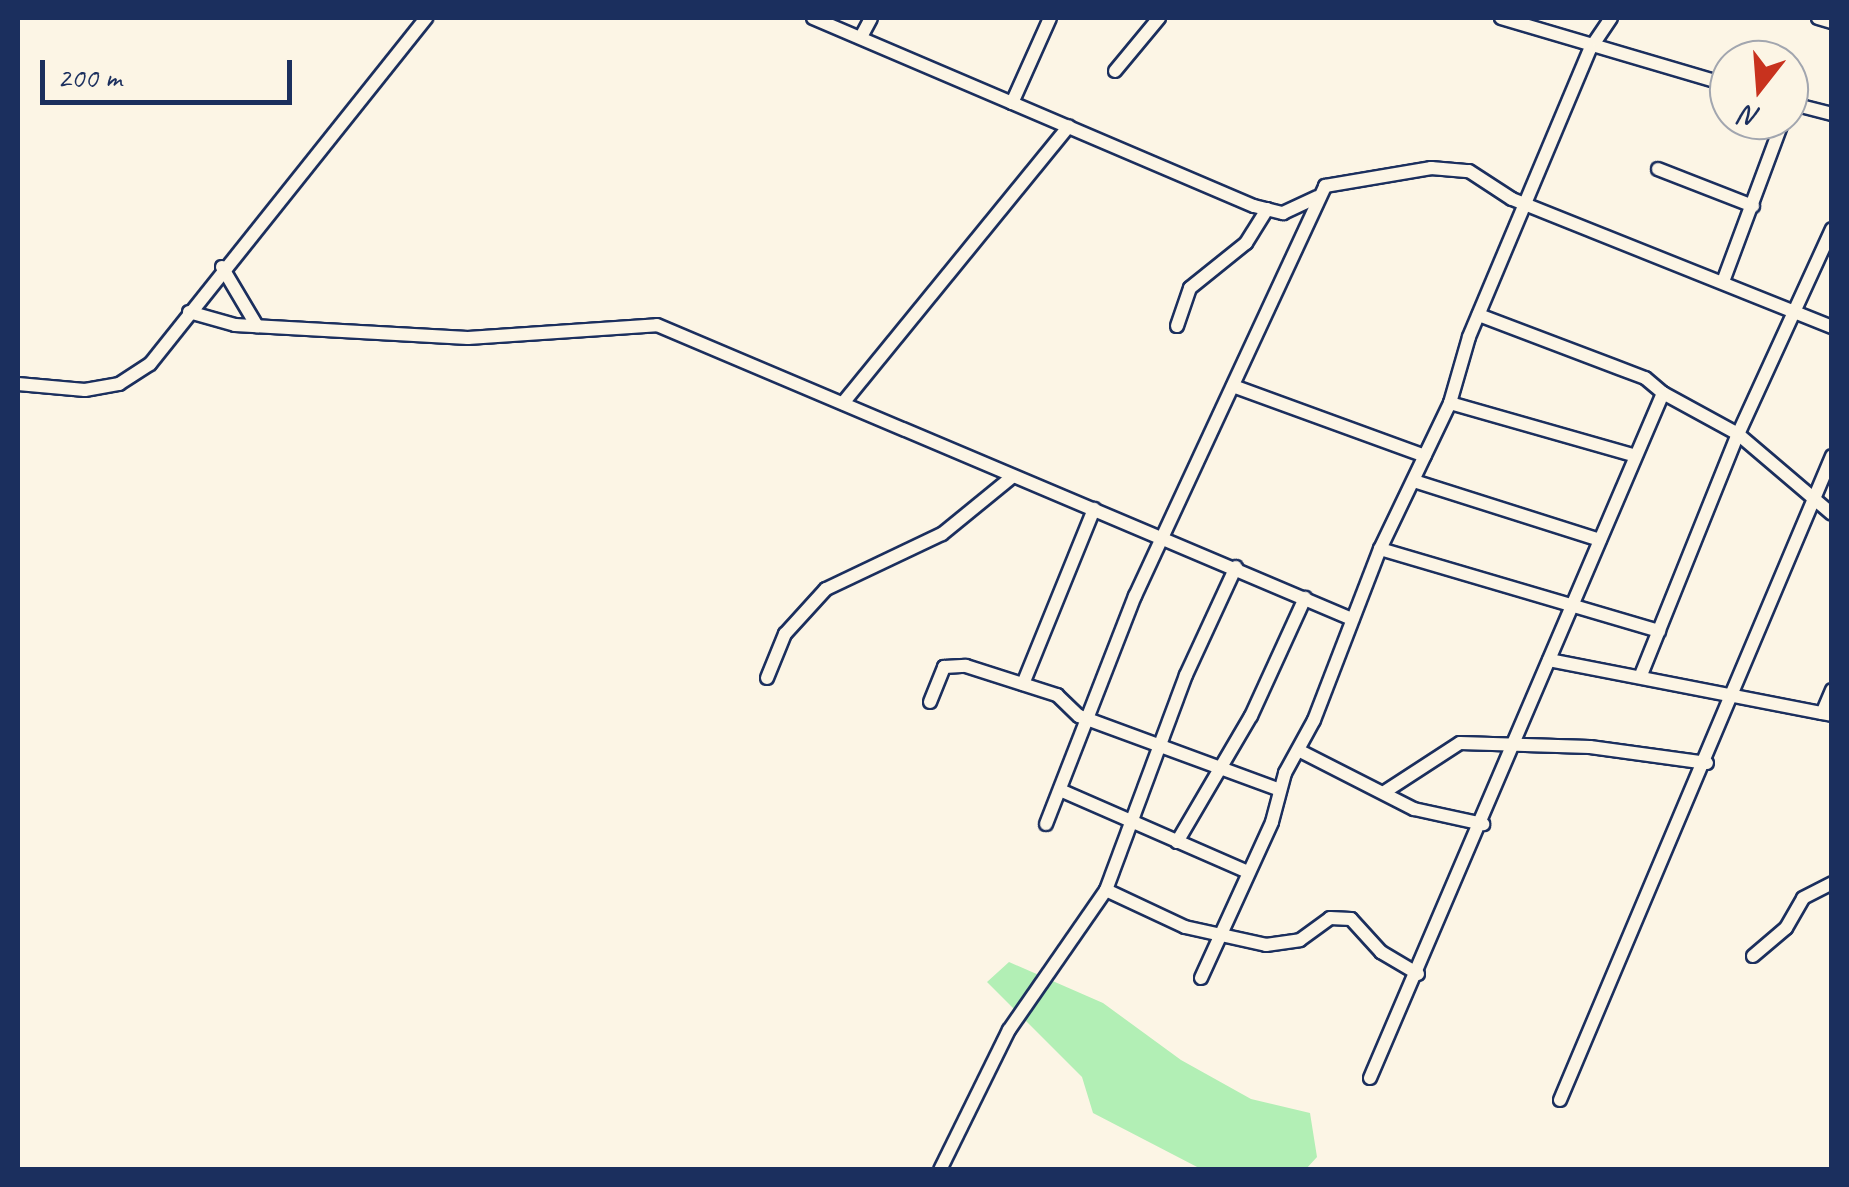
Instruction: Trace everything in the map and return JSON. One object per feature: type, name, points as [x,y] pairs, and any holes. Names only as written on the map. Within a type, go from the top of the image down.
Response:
[{"type":"street","points":[[18,384],[56,390],[119,384],[168,345],[222,266],[426,18]]},
{"type":"street","points":[[813,18],[1266,210],[1283,213],[1318,197]]},
{"type":"street","points":[[861,37],[871,18]]},
{"type":"street","points":[[1012,103],[1050,18]]},
{"type":"street","points":[[1115,71],[1159,18]]},
{"type":"street","points":[[1500,18],[1590,49],[1709,80]]},
{"type":"street","points":[[1200,978],[1223,936],[1380,549],[1450,403],[1478,315],[1590,49],[1611,18]]},
{"type":"street","points":[[1818,18],[1832,22]]},
{"type":"street","points":[[843,403],[1069,126]]},
{"type":"street","points":[[1724,279],[1775,140]]},
{"type":"street","points":[[1046,824],[1136,596],[1325,186],[1347,179],[1455,167],[1526,202],[1724,279],[1832,327]]},
{"type":"street","points":[[1658,169],[1753,206]]},
{"type":"street","points":[[1177,326],[1190,288],[1246,243],[1266,210]]},
{"type":"street","points":[[1641,675],[1738,434],[1832,229]]},
{"type":"street","points":[[222,266],[257,326]]},
{"type":"street","points":[[189,312],[257,326],[468,338],[634,321],[680,332],[1352,619]]},
{"type":"street","points":[[1478,315],[1645,378],[1663,393],[1738,434],[1832,514]]},
{"type":"street","points":[[1233,386],[1425,456]]},
{"type":"street","points":[[1370,1078],[1483,824],[1633,455],[1663,393]]},
{"type":"street","points":[[1450,403],[1633,455]]},
{"type":"street","points":[[1560,1100],[1707,763],[1731,691],[1832,456]]},
{"type":"street","points":[[767,678],[785,634],[826,589],[942,534],[1012,477]]},
{"type":"street","points":[[1414,481],[1600,540]]},
{"type":"street","points":[[1023,684],[1094,509]]},
{"type":"street","points":[[1380,549],[1659,631]]},
{"type":"street","points":[[940,1170],[1008,1030],[1106,890],[1134,822],[1158,746],[1236,567]]},
{"type":"street","points":[[1177,842],[1305,598]]},
{"type":"street","points":[[1549,660],[1731,691],[1827,714],[1832,690]]},
{"type":"street","points":[[930,702],[948,665],[1057,695],[1090,718],[1280,790]]},
{"type":"street","points":[[1386,791],[1460,743],[1516,743],[1707,763]]},
{"type":"street","points":[[1300,750],[1424,812],[1483,824]]},
{"type":"street","points":[[1060,790],[1248,872]]},
{"type":"street","points":[[1753,956],[1786,928],[1803,898],[1832,883]]},
{"type":"street","points":[[1106,890],[1184,927],[1277,946],[1300,940],[1330,918],[1351,919],[1382,952],[1418,974]]},
{"type":"green space","points":[[1009,962],[1103,1003],[1181,1060],[1251,1099],[1310,1113],[1317,1157],[1306,1169],[1201,1169],[1093,1113],[1082,1077],[987,982]]}]
